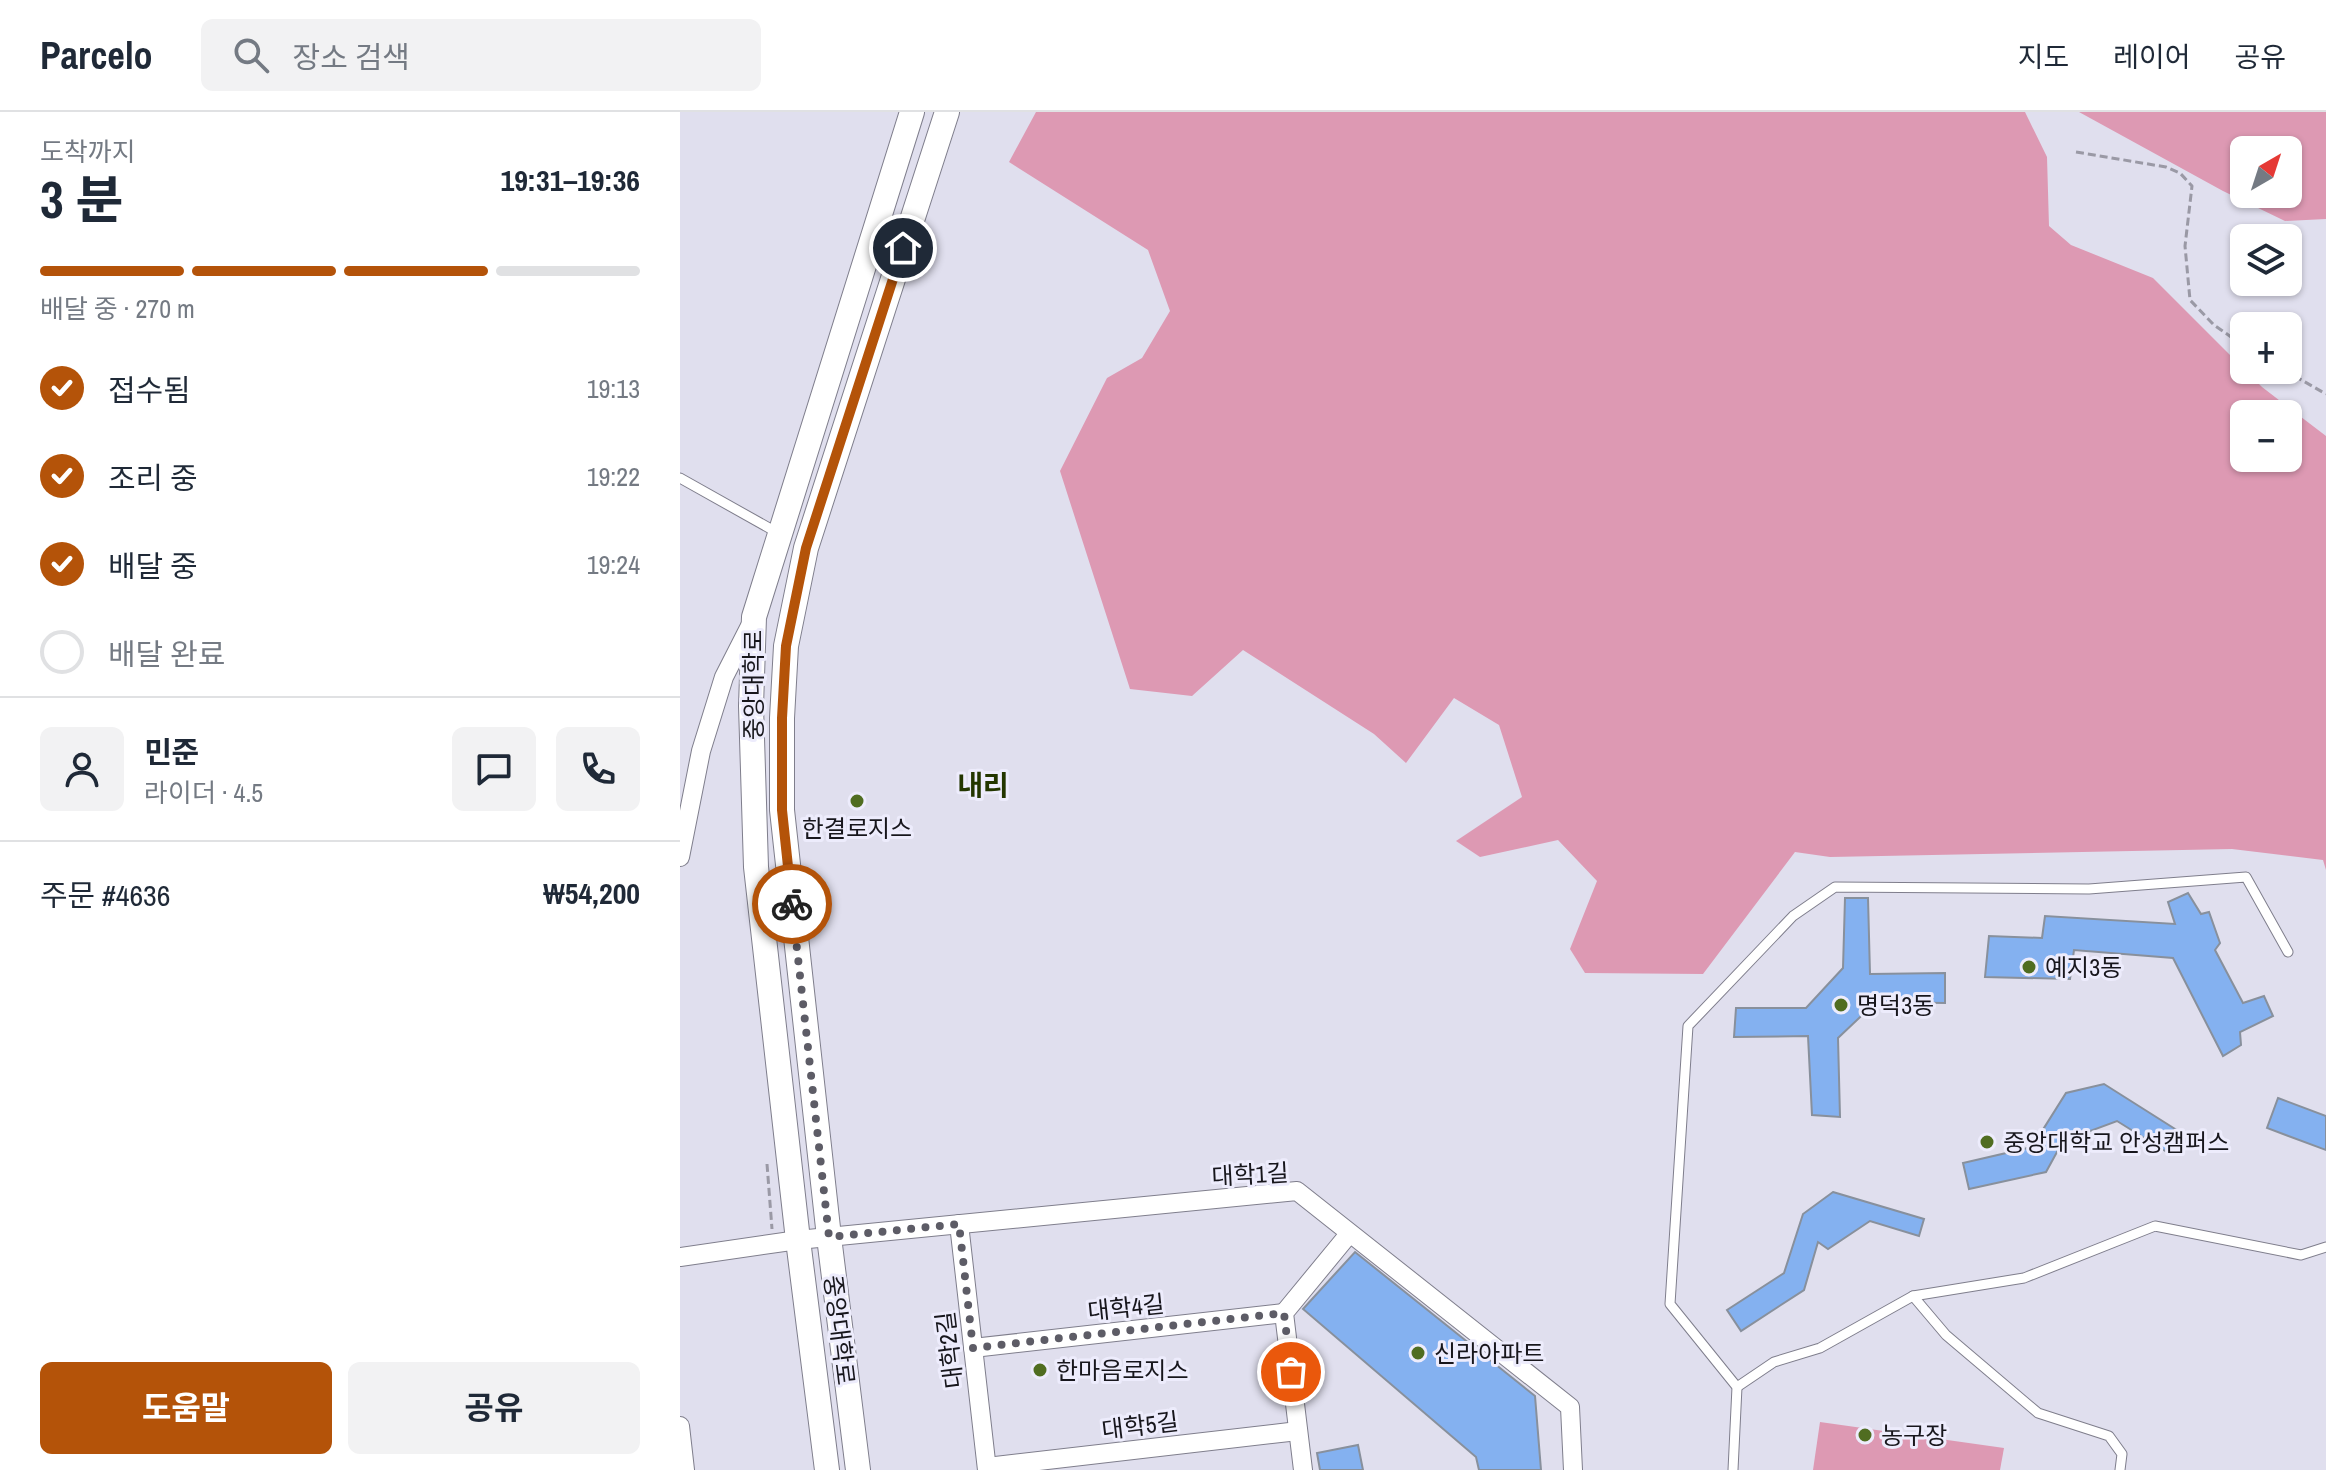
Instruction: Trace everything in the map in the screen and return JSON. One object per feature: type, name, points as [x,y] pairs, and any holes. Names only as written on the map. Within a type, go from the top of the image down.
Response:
[{"type":"street","name":"중앙대학로","points":[[827,1470],[756,867],[751,706],[754,617],[912,112]]},
{"type":"street","name":"중앙대학로","points":[[858,1470],[782,810],[786,646],[806,548],[947,112]]},
{"type":"street","points":[[680,857],[701,751],[724,677],[754,617]]},
{"type":"street","name":"대학1길","points":[[680,1257],[798,1240],[1297,1191],[1570,1407],[1573,1470]]},
{"type":"street","name":"대학2길","points":[[959,1224],[987,1468]]},
{"type":"street","points":[[1303,1470],[1284,1313],[1349,1234]]},
{"type":"street","name":"대학4길","points":[[973,1348],[1284,1313]]},
{"type":"street","points":[[680,1426],[685,1470]]},
{"type":"street","name":"대학5길","points":[[987,1468],[1298,1431]]},
{"type":"lane","points":[[680,478],[780,534]]},
{"type":"lane","points":[[1733,1470],[1737,1387],[1670,1304],[1688,1026],[1793,916],[1835,887],[2089,889],[2246,877],[2288,952]]},
{"type":"lane","points":[[1737,1387],[1774,1362],[1820,1348],[1913,1296],[2024,1278],[2155,1226],[2301,1255],[2326,1247]]},
{"type":"lane","points":[[1913,1296],[1946,1335],[2038,1413],[2109,1436],[2122,1454],[2120,1470]]},
{"type":"path","points":[[2076,152],[2166,167],[2180,173],[2192,186],[2185,246],[2190,300],[2214,325],[2230,336]]},
{"type":"path","points":[[2302,380],[2326,394]]},
{"type":"shaded area","points":[[1036,112],[2025,112],[2047,157],[2049,226],[2071,245],[2153,278],[2230,355],[2230,384],[2259,384],[2279,400],[2230,400],[2230,472],[2302,472],[2302,418],[2326,436],[2326,870],[2323,860],[2232,849],[1830,857],[1795,852],[1703,974],[1585,973],[1570,949],[1597,881],[1558,840],[1480,857],[1456,841],[1522,797],[1499,725],[1454,698],[1406,763],[1374,734],[1243,650],[1192,696],[1130,689],[1060,471],[1107,378],[1142,358],[1170,311],[1148,250],[1009,162]]},
{"type":"shaded area","points":[[2079,112],[2326,112],[2326,219],[2285,221],[2258,208],[2302,208],[2302,136],[2230,136],[2230,194]]},
{"type":"shaded area","name":"농구장","points":[[1820,1422],[2004,1448],[2000,1470],[1813,1470]]},
{"type":"building","name":"예지3동","points":[[2188,893],[2201,914],[2209,912],[2220,943],[2215,950],[2243,1003],[2264,996],[2273,1016],[2240,1032],[2241,1045],[2223,1056],[2173,958],[2074,950],[2070,979],[1985,977],[1989,936],[2042,938],[2045,916],[2175,924],[2168,902]]},
{"type":"building","name":"명덕3동","points":[[1845,898],[1868,898],[1870,974],[1945,973],[1945,1003],[1876,1002],[1838,1038],[1840,1117],[1812,1115],[1808,1036],[1734,1037],[1736,1008],[1806,1008],[1843,968]]},
{"type":"building","points":[[2104,1084],[2183,1134],[2170,1154],[2117,1121],[2063,1141],[2046,1172],[1969,1189],[1963,1163],[2032,1147],[2066,1093]]},
{"type":"building","points":[[2278,1098],[2326,1116],[2326,1150],[2267,1128]]},
{"type":"building","points":[[1833,1192],[1924,1219],[1919,1236],[1870,1221],[1828,1249],[1818,1242],[1804,1290],[1741,1331],[1727,1310],[1784,1273],[1803,1214]]},
{"type":"building","name":"신라아파트","points":[[1355,1252],[1535,1396],[1541,1470],[1479,1470],[1476,1457],[1303,1309]]},
{"type":"building","points":[[1358,1445],[1363,1470],[1320,1470],[1317,1453]]},
{"type":"way so far","points":[[792,904],[829,1237],[959,1224],[973,1348],[1284,1313],[1291,1372]]},
{"type":"place","name":"한결로지스","points":[[857,801]]},
{"type":"place","name":"예지3동","points":[[2029,967]]},
{"type":"place","name":"명덕3동","points":[[1841,1005]]},
{"type":"place","name":"중앙대학교 안성캠퍼스","points":[[1987,1142]]},
{"type":"place","name":"신라아파트","points":[[1418,1353]]},
{"type":"place","name":"한마음로지스","points":[[1040,1370]]},
{"type":"place","name":"농구장","points":[[1865,1435]]},
{"type":"district","name":"내리","points":[[983,785]]},
{"type":"route","points":[[792,904],[782,810],[786,646],[806,548],[903,248]]}]
